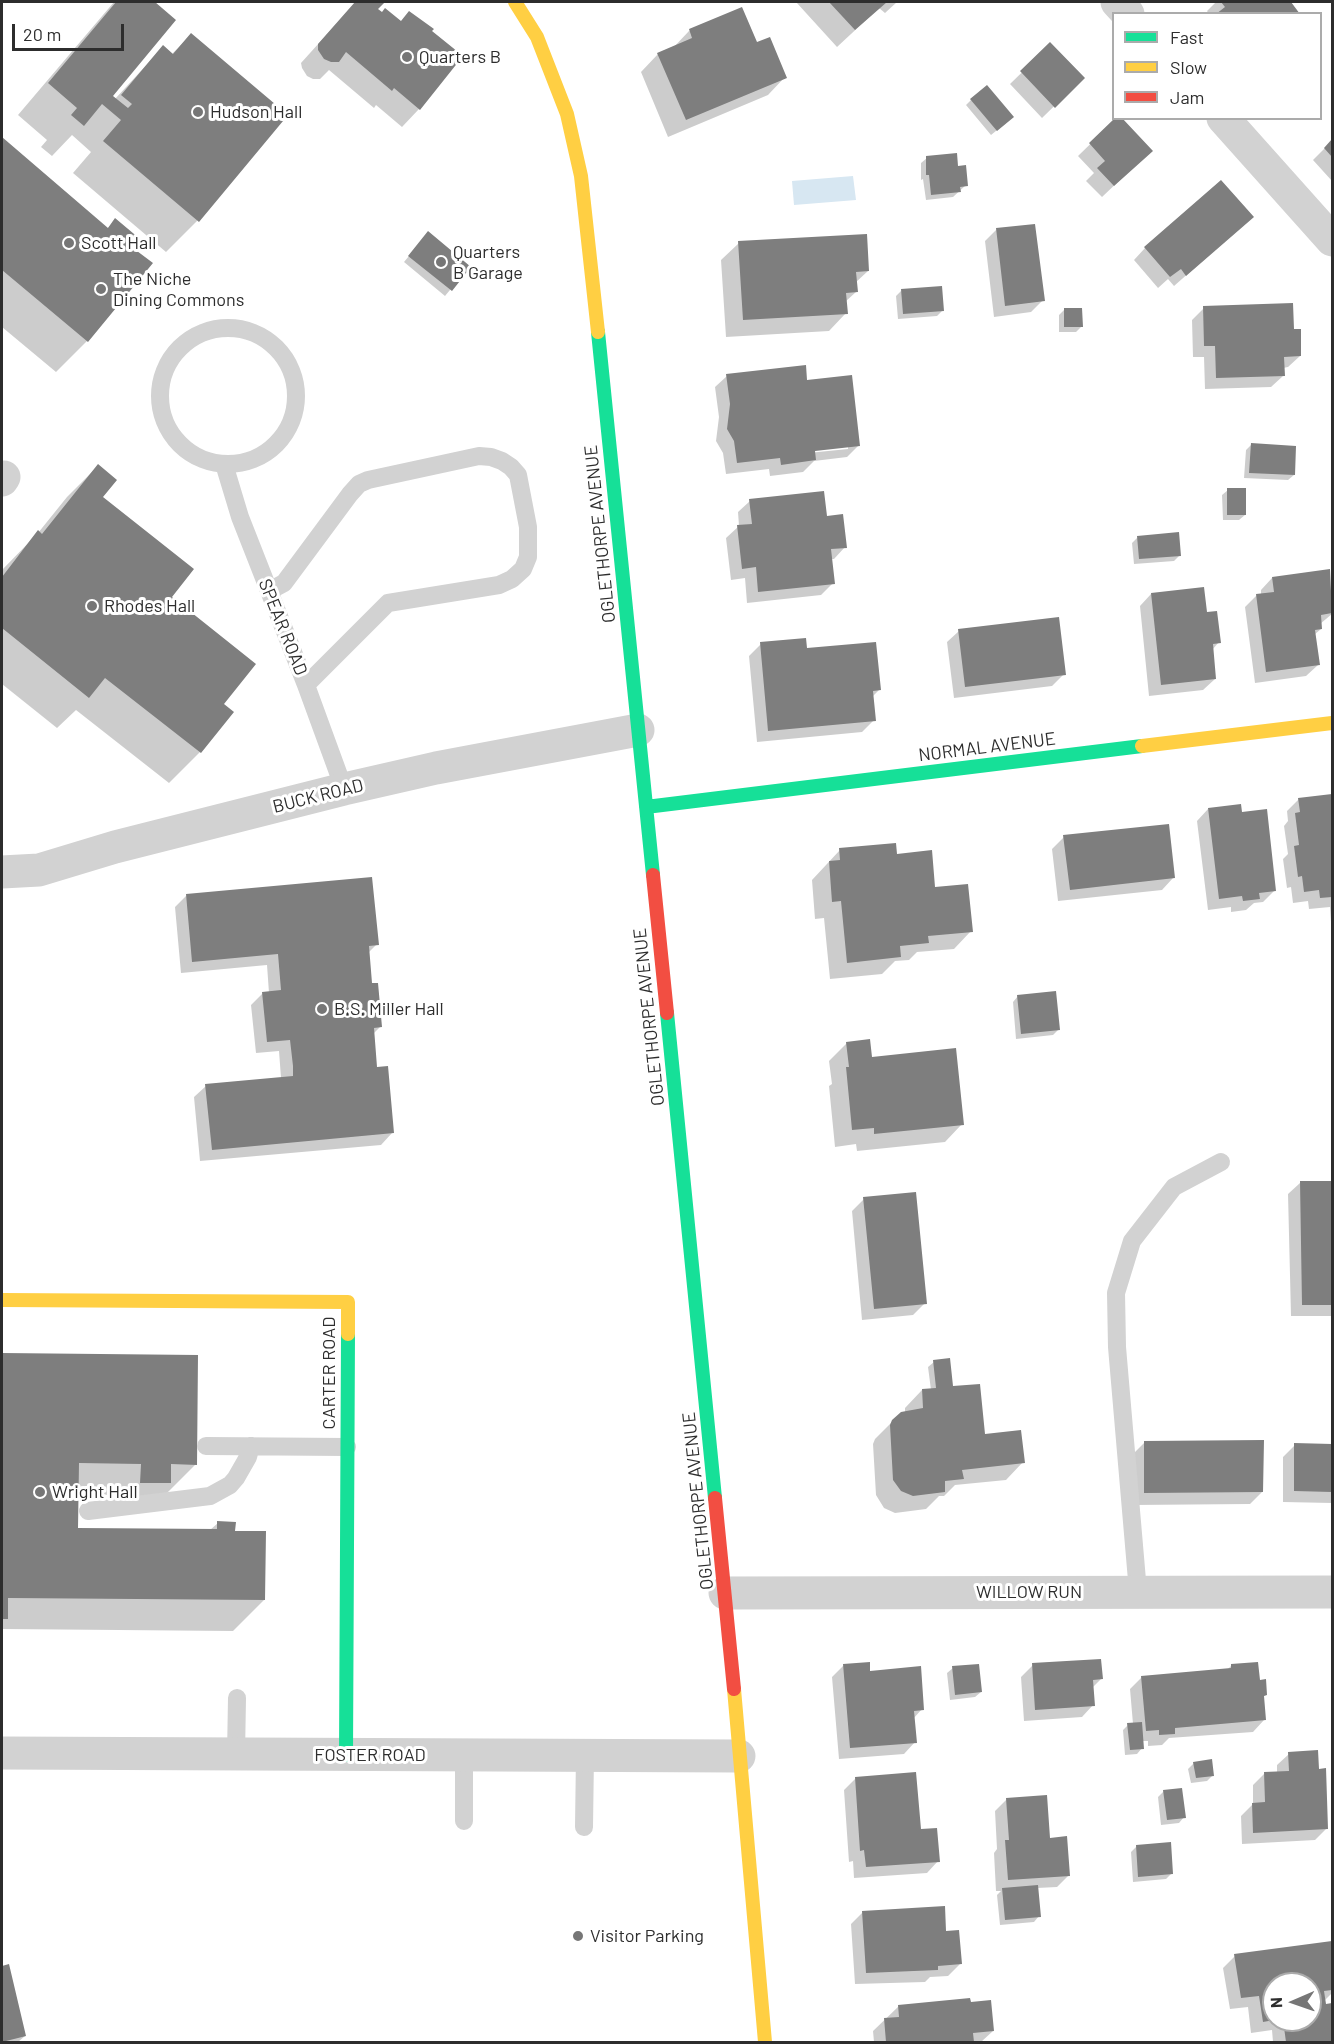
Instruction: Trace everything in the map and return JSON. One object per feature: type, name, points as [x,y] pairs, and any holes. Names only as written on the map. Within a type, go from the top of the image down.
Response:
[{"type":"main road","name":"OGLETHORPE AVENUE","points":[[515,2],[537,37],[567,114],[581,176],[725,1593],[765,2043]]},
{"type":"main road","name":"NORMAL AVENUE","points":[[646,807],[1332,723]]},
{"type":"main road","name":"CARTER ROAD","points":[[2,1300],[348,1302],[346,1755]]},
{"type":"street","points":[[1225,120],[1332,240]]},
{"type":"street","name":"BUCK ROAD","points":[[2,872],[39,870],[114,847],[344,789],[459,763],[638,730]]},
{"type":"street","name":"WILLOW RUN","points":[[725,1593],[1332,1592]]},
{"type":"street","name":"FOSTER ROAD","points":[[2,1753],[739,1756]]},
{"type":"lane","points":[[225,327],[247,330],[267,339],[283,355],[293,374],[296,396],[292,418],[282,438],[266,453],[246,462],[224,464],[202,459],[184,448],[170,431],[161,411],[160,389],[165,370],[174,353],[188,340],[206,331],[225,327]]},
{"type":"lane","points":[[269,591],[284,583],[359,484],[368,480],[479,456],[502,461],[518,476],[528,527],[528,557],[523,569],[512,579],[499,585],[388,603],[306,685]]},
{"type":"lane","name":"SPEAR ROAD","points":[[224,464],[240,517],[344,789]]},
{"type":"lane","points":[[1138,1592],[1117,1347],[1116,1293],[1132,1241],[1174,1187],[1221,1162]]},
{"type":"lane","points":[[206,1446],[347,1447]]},
{"type":"lane","points":[[88,1510],[210,1496],[236,1478],[245,1464],[251,1446]]},
{"type":"lane","points":[[236,1755],[237,1698]]},
{"type":"lane","points":[[464,1755],[464,1821]]},
{"type":"lane","points":[[584,1827],[585,1755]]},
{"type":"shaded area","points":[[853,176],[856,200],[794,205],[792,181]]},
{"type":"building","name":"Hudson Hall","points":[[116,2],[155,2],[176,20],[113,96],[128,108],[132,104],[121,95],[163,45],[173,54],[191,33],[288,115],[199,222],[103,141],[121,120],[102,104],[84,126],[71,115],[77,108],[48,83]]},
{"type":"building","name":"Quarters B","points":[[355,2],[385,2],[378,9],[382,12],[385,8],[401,21],[409,11],[434,29],[432,31],[463,56],[420,110],[394,88],[392,91],[346,52],[339,62],[331,62],[324,59],[318,50],[318,44]]},
{"type":"building","points":[[829,2],[887,2],[855,30]]},
{"type":"building","points":[[1221,2],[1291,2],[1298,12],[1219,12],[1225,7]]},
{"type":"building","points":[[742,7],[757,42],[770,37],[787,78],[686,120],[657,53],[692,38],[689,29]]},
{"type":"building","points":[[1050,42],[1085,78],[1055,108],[1020,71]]},
{"type":"building","points":[[987,85],[1014,117],[997,131],[970,99]]},
{"type":"building","points":[[1113,120],[1124,120],[1153,151],[1114,186],[1097,168],[1105,161],[1089,143]]},
{"type":"building","name":"Scott Hall","points":[[2,137],[108,228],[115,218],[140,239],[133,248],[153,263],[88,342],[2,270]]},
{"type":"building","points":[[1332,139],[1332,157],[1324,148]]},
{"type":"building","points":[[957,153],[958,166],[966,165],[968,186],[960,187],[961,192],[931,195],[929,175],[926,175],[926,156]]},
{"type":"building","points":[[1221,180],[1254,217],[1186,276],[1181,269],[1170,277],[1144,247]]},
{"type":"building","points":[[1035,224],[1045,301],[1005,306],[996,228]]},
{"type":"building","name":"Quarters B Garage","points":[[428,231],[471,267],[452,291],[408,256]]},
{"type":"building","points":[[867,234],[869,271],[856,272],[858,292],[846,293],[848,314],[743,320],[738,241]]},
{"type":"building","points":[[942,286],[944,311],[903,314],[901,289]]},
{"type":"building","points":[[1293,303],[1294,329],[1301,329],[1301,356],[1284,357],[1285,376],[1216,378],[1215,346],[1204,346],[1203,306]]},
{"type":"building","points":[[1064,308],[1082,308],[1083,327],[1064,327]]},
{"type":"building","points":[[806,365],[807,380],[852,375],[860,446],[815,451],[816,460],[781,465],[780,458],[737,463],[734,441],[727,429],[730,404],[726,374]]},
{"type":"building","points":[[1251,443],[1296,446],[1295,475],[1249,473]]},
{"type":"building","name":"Rhodes Hall","points":[[98,464],[117,480],[103,497],[194,569],[172,597],[256,664],[224,704],[234,712],[201,753],[105,678],[89,698],[2,628],[2,577],[38,530],[42,534]]},
{"type":"building","points":[[1227,488],[1246,488],[1246,515],[1227,515]]},
{"type":"building","points":[[824,491],[827,516],[843,514],[847,548],[831,549],[835,584],[758,592],[756,567],[742,569],[737,525],[752,524],[749,499]]},
{"type":"building","points":[[1179,532],[1181,556],[1139,559],[1137,536]]},
{"type":"building","points":[[1330,569],[1332,613],[1321,615],[1322,629],[1315,630],[1320,665],[1266,672],[1256,594],[1274,592],[1272,577]]},
{"type":"building","points":[[1204,587],[1207,612],[1217,611],[1221,643],[1213,644],[1216,679],[1161,685],[1151,593]]},
{"type":"building","points":[[1059,617],[1066,675],[965,687],[958,629]]},
{"type":"building","points":[[806,638],[807,648],[876,642],[881,690],[873,691],[876,721],[768,731],[760,642]]},
{"type":"building","points":[[1332,794],[1332,897],[1320,898],[1319,890],[1304,892],[1302,876],[1298,877],[1294,846],[1299,845],[1295,813],[1300,812],[1298,798]]},
{"type":"building","points":[[1241,804],[1242,812],[1267,809],[1276,891],[1259,893],[1260,899],[1243,901],[1242,896],[1219,899],[1208,808]]},
{"type":"building","points":[[1169,824],[1175,878],[1070,890],[1063,835]]},
{"type":"building","points":[[896,843],[897,854],[932,850],[935,887],[968,884],[973,932],[928,936],[929,943],[900,946],[901,957],[847,963],[841,901],[832,902],[829,861],[840,860],[839,848]]},
{"type":"building","name":"B.S. Miller Hall","points":[[372,877],[379,945],[369,946],[372,983],[378,983],[382,1027],[374,1028],[377,1067],[388,1066],[394,1133],[212,1150],[205,1084],[293,1076],[293,1066],[290,1040],[267,1042],[262,992],[281,990],[278,954],[192,962],[186,894]]},
{"type":"building","points":[[1056,991],[1060,1030],[1021,1034],[1017,995]]},
{"type":"building","points":[[870,1039],[872,1057],[956,1048],[964,1125],[874,1134],[874,1128],[852,1130],[846,1042]]},
{"type":"building","points":[[1300,1181],[1332,1181],[1332,1305],[1302,1305]]},
{"type":"building","points":[[916,1192],[927,1304],[874,1309],[863,1197]]},
{"type":"building","name":"Wright Hall","points":[[2,1353],[198,1355],[197,1465],[171,1464],[171,1483],[140,1483],[141,1464],[79,1463],[78,1528],[217,1529],[217,1521],[236,1522],[235,1531],[266,1531],[265,1600],[8,1598],[8,1619],[2,1619]]},
{"type":"building","points":[[950,1358],[953,1386],[980,1384],[985,1434],[1021,1430],[1025,1463],[962,1470],[964,1479],[945,1481],[945,1492],[913,1496],[901,1491],[893,1480],[890,1425],[901,1412],[923,1408],[922,1389],[936,1388],[933,1360]]},
{"type":"building","points":[[1264,1440],[1263,1492],[1144,1493],[1144,1441]]},
{"type":"building","points":[[1294,1443],[1332,1444],[1332,1492],[1294,1491]]},
{"type":"building","points":[[1101,1659],[1103,1679],[1093,1680],[1095,1706],[1035,1710],[1032,1663]]},
{"type":"building","points":[[870,1662],[870,1671],[921,1666],[924,1710],[914,1711],[917,1743],[850,1748],[843,1664]]},
{"type":"building","points":[[1258,1662],[1260,1680],[1266,1679],[1267,1695],[1264,1696],[1266,1720],[1175,1728],[1175,1734],[1159,1735],[1159,1730],[1146,1731],[1141,1676],[1231,1668],[1231,1664]]},
{"type":"building","points":[[979,1664],[982,1692],[955,1695],[952,1666]]},
{"type":"building","points":[[1142,1722],[1144,1749],[1130,1750],[1127,1723]]},
{"type":"building","points":[[1318,1750],[1319,1769],[1326,1768],[1328,1829],[1253,1833],[1252,1803],[1265,1802],[1264,1772],[1289,1771],[1288,1752]]},
{"type":"building","points":[[1212,1759],[1214,1776],[1196,1778],[1193,1762]]},
{"type":"building","points":[[916,1772],[921,1829],[937,1828],[940,1862],[866,1867],[864,1850],[860,1851],[855,1777]]},
{"type":"building","points":[[1182,1788],[1186,1818],[1167,1820],[1163,1790]]},
{"type":"building","points":[[1047,1795],[1050,1838],[1067,1836],[1070,1876],[1008,1880],[1005,1840],[1009,1840],[1006,1798]]},
{"type":"building","points":[[1171,1842],[1173,1874],[1138,1877],[1136,1845]]},
{"type":"building","points":[[1038,1885],[1041,1917],[1005,1920],[1002,1888]]},
{"type":"building","points":[[945,1906],[946,1931],[959,1930],[962,1964],[938,1966],[938,1970],[866,1973],[862,1911]]},
{"type":"building","points":[[1332,1941],[1332,1990],[1324,1991],[1326,2004],[1332,2003],[1332,2042],[1286,2042],[1285,2032],[1322,2032],[1322,1972],[1262,1972],[1262,2016],[1259,1996],[1241,1998],[1234,1954]]},
{"type":"building","points":[[9,1964],[26,2036],[2,2042],[2,1966]]},
{"type":"building","points":[[970,1998],[971,2002],[991,2000],[994,2031],[973,2033],[974,2042],[886,2042],[884,2018],[899,2017],[898,2005]]},
{"type":"traffic: fast","points":[[598,332],[653,875]]},
{"type":"traffic: fast","points":[[646,807],[1142,746]]},
{"type":"traffic: fast","points":[[667,1013],[715,1498]]},
{"type":"traffic: fast","points":[[346,1755],[348,1334]]},
{"type":"traffic: slow","points":[[515,2],[537,37],[567,114],[581,176],[598,332]]},
{"type":"traffic: slow","points":[[1142,746],[1332,723]]},
{"type":"traffic: slow","points":[[2,1300],[348,1302],[348,1334]]},
{"type":"traffic: slow","points":[[734,1689],[765,2042]]},
{"type":"traffic: jam","points":[[653,875],[667,1013]]},
{"type":"traffic: jam","points":[[715,1498],[734,1689]]},
{"type":"place","name":"Quarters B","points":[[407,57]]},
{"type":"place","name":"Hudson Hall","points":[[198,112]]},
{"type":"place","name":"Scott Hall","points":[[69,243]]},
{"type":"place","name":"Quarters B Garage","points":[[441,262]]},
{"type":"place","name":"The Niche Dining Commons","points":[[101,289]]},
{"type":"place","name":"Rhodes Hall","points":[[92,606]]},
{"type":"place","name":"B.S. Miller Hall","points":[[322,1009]]},
{"type":"place","name":"Wright Hall","points":[[40,1492]]},
{"type":"place","name":"Visitor Parking","points":[[578,1936]]}]
